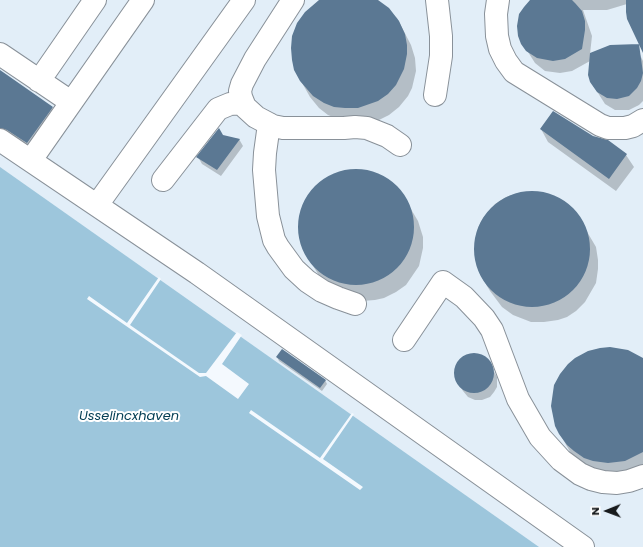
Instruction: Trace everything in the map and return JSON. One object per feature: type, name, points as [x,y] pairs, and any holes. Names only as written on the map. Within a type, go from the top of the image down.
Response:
[{"type":"lane","points":[[39,81],[96,0]]},
{"type":"lane","points":[[31,160],[143,0]]},
{"type":"lane","points":[[97,205],[244,0]]},
{"type":"lane","points":[[293,0],[255,59],[242,84],[240,91],[245,107],[256,117],[269,124],[283,128],[367,128],[387,136],[400,145]]},
{"type":"lane","points":[[435,96],[441,56],[441,36],[437,0]]},
{"type":"lane","points":[[498,0],[496,14],[497,36],[500,49],[514,72],[600,125],[608,128],[625,128],[643,120]]},
{"type":"lane","points":[[0,54],[71,102]]},
{"type":"lane","points":[[163,180],[214,114],[224,106],[243,103]]},
{"type":"lane","points":[[269,124],[264,170],[268,216],[274,240],[294,269],[307,281],[322,291],[355,304]]},
{"type":"lane","points":[[0,140],[197,272],[583,547]]},
{"type":"lane","points":[[404,340],[443,282],[464,297],[484,318],[492,330],[518,399],[540,437],[561,460],[580,474],[603,482],[630,481],[643,476]]},
{"type":"shaded area","points":[[0,0],[643,0],[643,547],[0,547]]},
{"type":"water","name":"Usselincxhaven","points":[[0,167],[539,547],[0,547]]},
{"type":"pier","points":[[159,277],[161,279],[130,325],[199,373],[206,373],[237,332],[242,335],[222,364],[249,384],[238,399],[206,376],[200,377],[87,299],[89,296],[127,323]]},
{"type":"pier","points":[[251,410],[320,458],[352,413],[354,414],[323,459],[363,487],[360,490],[249,413]]},
{"type":"building","points":[[319,0],[378,0],[389,8],[399,21],[405,34],[407,45],[404,69],[396,85],[388,94],[378,101],[358,108],[334,107],[313,96],[300,81],[294,70],[292,60],[292,36],[297,23],[305,12]]},
{"type":"building","points":[[530,0],[572,0],[582,11],[585,21],[582,49],[565,59],[553,61],[537,58],[526,51],[518,36],[517,26],[519,14]]},
{"type":"building","points":[[626,0],[643,0],[643,53],[627,19]]},
{"type":"building","points":[[639,44],[643,73],[637,88],[629,96],[617,99],[607,98],[597,92],[590,82],[588,75],[590,53],[610,45]]},
{"type":"building","points":[[0,70],[53,107],[27,143],[7,130],[0,128]]},
{"type":"building","points":[[553,111],[593,136],[608,140],[627,154],[609,179],[540,129]]},
{"type":"building","points":[[219,128],[223,135],[240,139],[217,170],[196,157]]},
{"type":"building","points":[[356,169],[378,173],[397,186],[410,205],[414,227],[410,249],[397,268],[378,281],[356,285],[334,281],[315,268],[302,249],[298,227],[302,205],[315,186],[334,173]]},
{"type":"building","points":[[532,191],[554,195],[573,208],[586,227],[590,249],[586,271],[573,290],[554,303],[532,307],[510,303],[491,290],[478,271],[474,249],[478,227],[491,208],[510,195]]},
{"type":"building","points":[[610,347],[628,350],[643,358],[643,452],[625,461],[608,463],[584,458],[567,445],[555,426],[551,406],[554,385],[568,364],[575,358],[588,351]]},
{"type":"building","points":[[282,349],[326,380],[320,388],[276,357]]},
{"type":"building","points":[[474,353],[482,355],[488,359],[492,365],[494,373],[492,381],[488,387],[482,391],[474,393],[466,391],[460,387],[456,381],[454,373],[456,365],[460,359],[466,355]]}]
